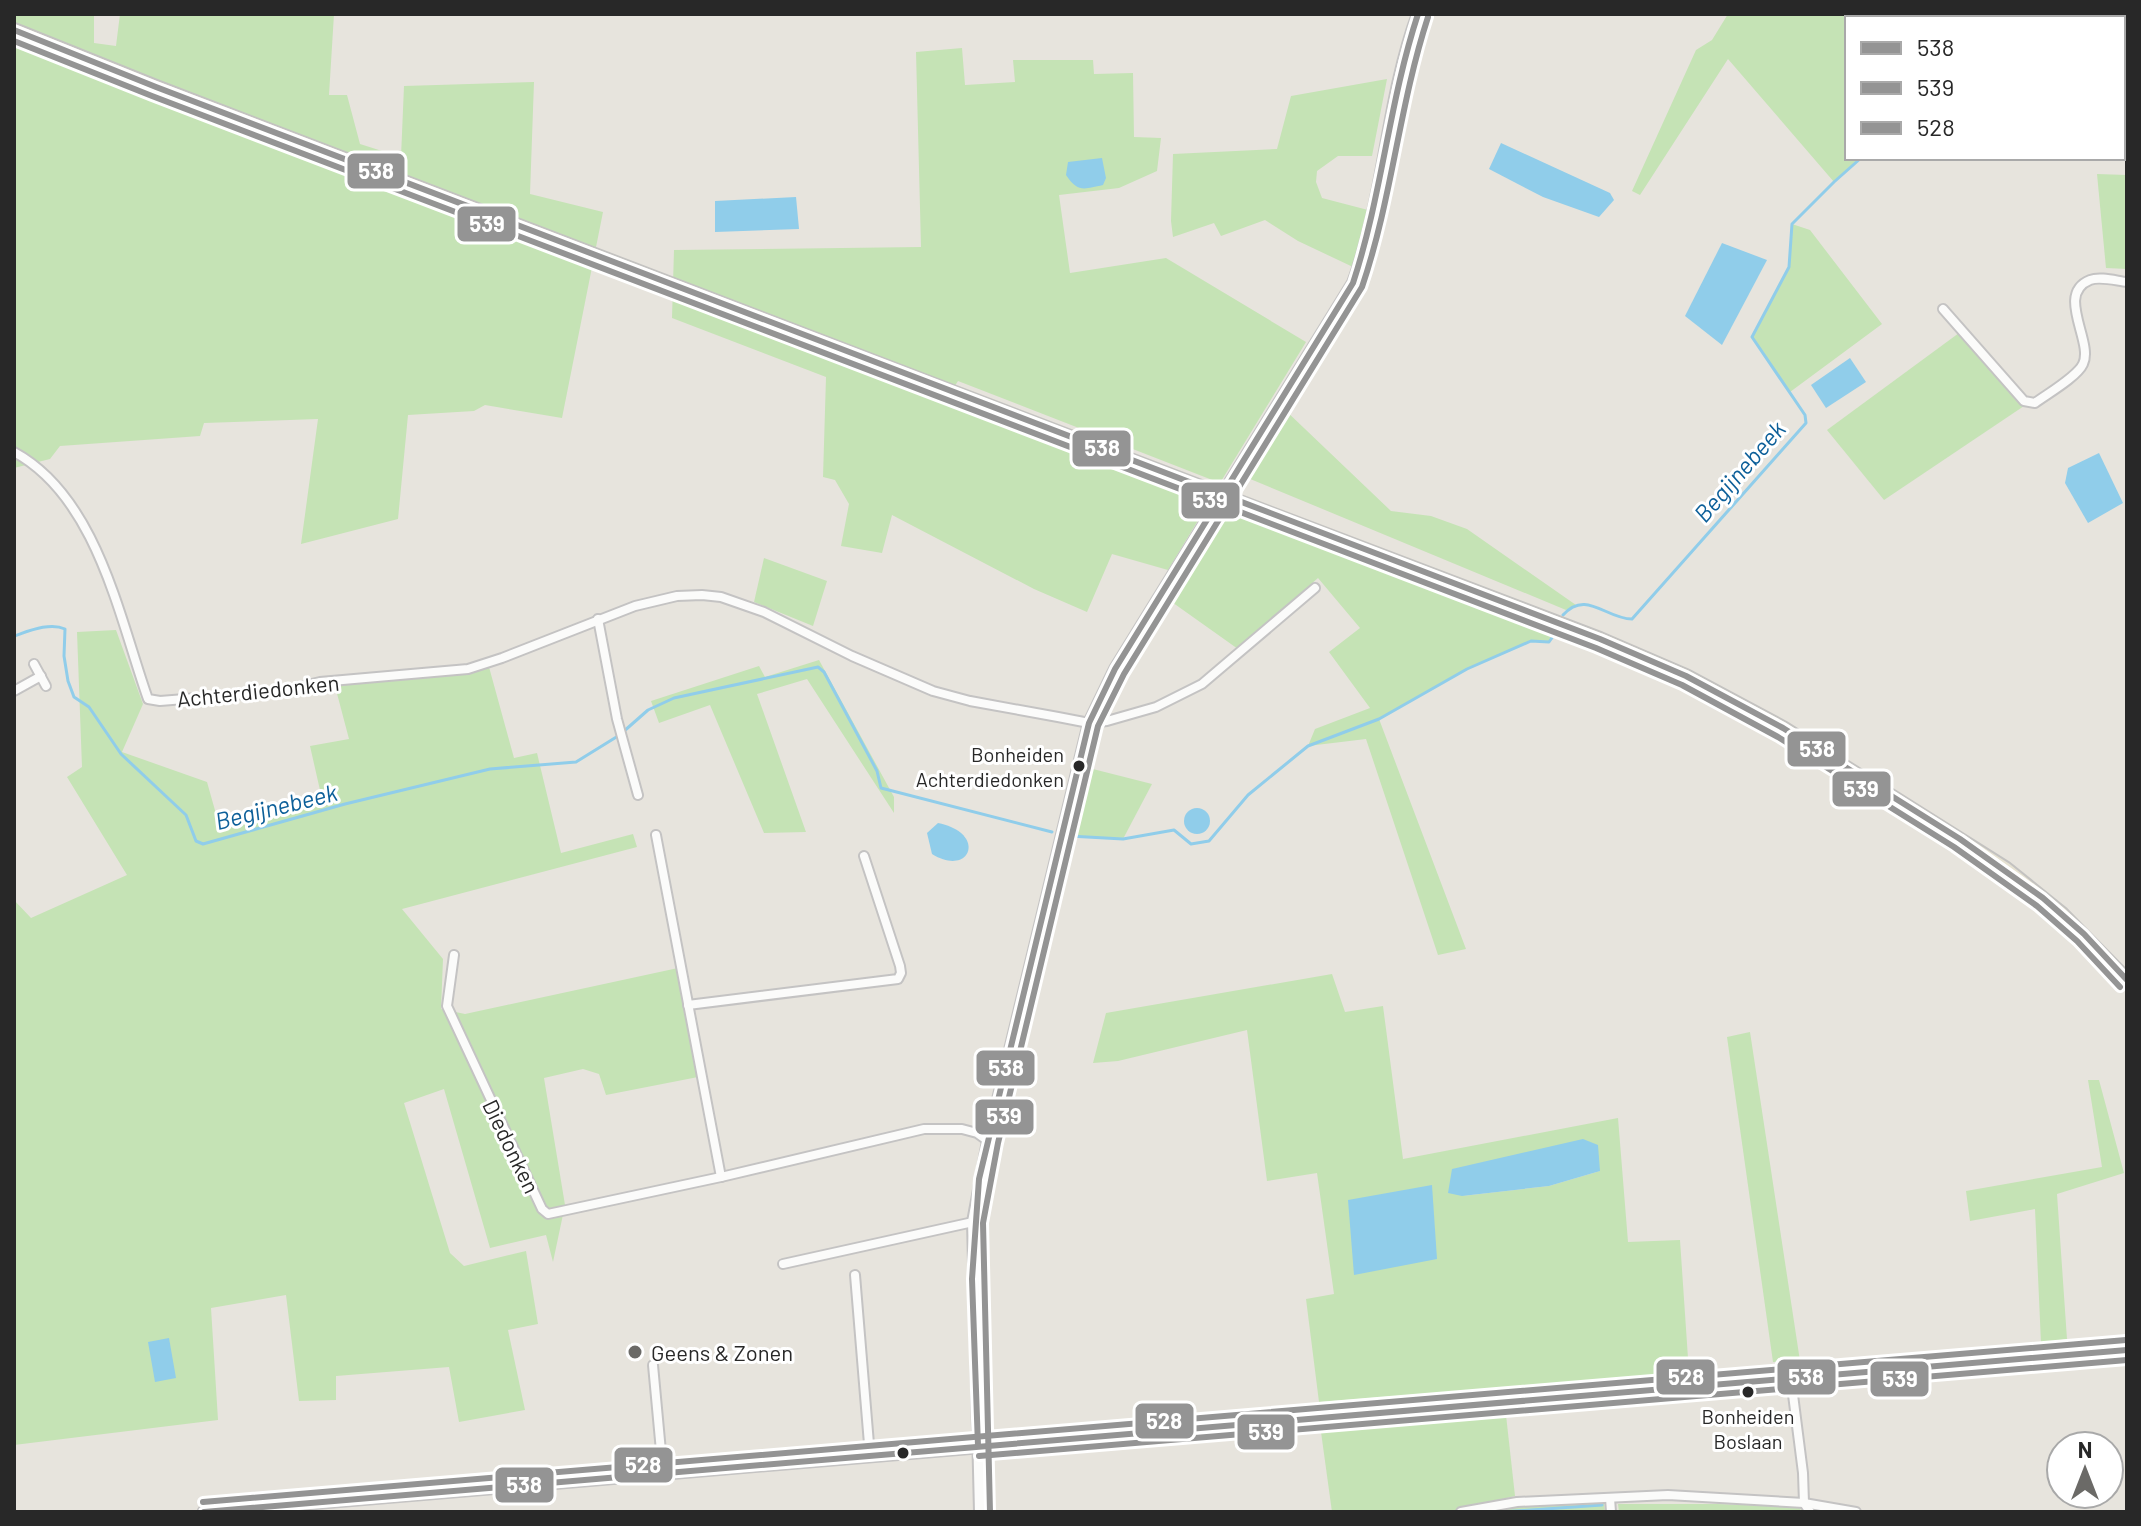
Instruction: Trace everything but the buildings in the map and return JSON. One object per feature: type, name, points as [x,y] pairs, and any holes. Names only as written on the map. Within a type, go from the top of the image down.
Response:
[{"type":"main road","points":[[14,30],[1600,639],[1686,676],[1771,722],[2005,868],[2062,914],[2127,980]]},
{"type":"main road","points":[[204,1512],[259,1510],[978,1446],[2127,1350]]},
{"type":"street","points":[[980,1512],[973,1222],[988,1141],[1089,723],[1115,669],[1353,283],[1367,244],[1399,82],[1418,14]]},
{"type":"street","points":[[1943,309],[2024,401],[2035,403],[2082,369],[2087,354],[2077,318],[2075,296],[2082,286],[2092,279],[2127,282]]},
{"type":"street","name":"Achterdiedonken","points":[[14,452],[42,471],[68,503],[95,545],[148,699],[160,701],[283,691],[320,682],[468,669],[598,619],[677,596],[721,597],[788,622],[852,656],[933,691],[1089,723],[1126,718],[1180,697],[1232,659],[1315,588]]},
{"type":"street","points":[[598,619],[617,719],[638,795]]},
{"type":"street","points":[[34,664],[46,686]]},
{"type":"street","points":[[14,691],[41,676]]},
{"type":"street","points":[[656,835],[721,1177]]},
{"type":"street","points":[[688,1005],[898,979],[900,966],[864,856]]},
{"type":"street","name":"Diedonken","points":[[454,955],[447,1006],[542,1209],[548,1214],[924,1129],[962,1129],[977,1133],[988,1141]]},
{"type":"street","points":[[783,1264],[973,1222]]},
{"type":"street","points":[[855,1275],[870,1456]]},
{"type":"street","points":[[653,1365],[663,1473]]},
{"type":"street","points":[[1791,1379],[1804,1503],[1810,1512]]},
{"type":"street","points":[[1461,1512],[1517,1502],[1668,1495],[1804,1503],[1856,1512]]},
{"type":"street","points":[[1610,1498],[1611,1512]]},
{"type":"green space","points":[[14,14],[94,14],[94,43],[116,46],[120,14],[334,14],[329,95],[347,95],[360,144],[401,157],[404,86],[534,82],[530,194],[603,212],[562,418],[485,405],[474,411],[408,415],[398,519],[301,544],[318,419],[204,423],[200,436],[60,446],[50,459],[14,468]]},
{"type":"green space","points":[[1728,14],[1939,14],[1845,16],[1845,160],[1859,160],[1834,182],[1728,59],[1640,195],[1632,191],[1696,50],[1712,40]]},
{"type":"green space","points":[[962,48],[965,85],[1015,82],[1013,60],[1093,60],[1094,74],[1133,73],[1134,137],[1161,138],[1157,171],[1119,188],[1059,195],[1070,273],[1166,258],[1306,342],[1220,483],[958,381],[947,398],[1211,499],[1168,570],[1112,554],[1087,612],[1034,589],[892,515],[882,553],[841,546],[849,504],[835,480],[823,477],[826,377],[672,318],[674,250],[921,247],[916,52]]},
{"type":"green space","points":[[1387,79],[1372,156],[1338,156],[1317,171],[1316,182],[1322,198],[1368,210],[1362,244],[1353,267],[1298,241],[1265,220],[1221,236],[1214,223],[1173,237],[1173,154],[1277,149],[1291,96]]},
{"type":"green space","points":[[2097,174],[2127,175],[2127,269],[2106,268]]},
{"type":"green space","points":[[1792,224],[1810,230],[1882,324],[1790,392],[1752,337],[1789,267]]},
{"type":"green space","points":[[1959,333],[2024,406],[1884,500],[1827,430]]},
{"type":"green space","points":[[1283,408],[1391,511],[1431,516],[1467,529],[1576,605],[1566,610],[1243,476]]},
{"type":"green space","points":[[1224,505],[1554,635],[1549,642],[1531,641],[1467,669],[1379,719],[1466,949],[1438,955],[1366,739],[1308,746],[1315,729],[1370,708],[1329,652],[1360,628],[1318,578],[1238,649],[1169,600]]},
{"type":"green space","points":[[764,558],[827,581],[813,626],[754,602]]},
{"type":"green space","points":[[116,630],[143,704],[122,752],[207,782],[218,821],[322,799],[310,746],[349,739],[335,686],[465,674],[489,667],[514,758],[537,753],[561,853],[633,834],[637,847],[402,909],[443,959],[441,1009],[465,1014],[678,968],[698,1077],[606,1095],[599,1074],[583,1069],[544,1078],[565,1205],[553,1262],[546,1235],[490,1248],[444,1089],[404,1103],[450,1253],[464,1266],[526,1251],[538,1324],[508,1330],[525,1410],[459,1422],[449,1367],[336,1376],[336,1400],[299,1401],[286,1295],[211,1308],[218,1420],[14,1445],[14,900],[31,918],[127,875],[67,777],[82,767],[77,632]]},
{"type":"green space","points":[[819,660],[894,797],[894,813],[807,679],[757,694],[806,832],[764,833],[710,705],[659,723],[651,701],[759,666],[765,677]]},
{"type":"green space","points":[[1085,767],[1152,784],[1123,839],[1069,836]]},
{"type":"green space","points":[[1332,974],[1345,1012],[1383,1006],[1403,1159],[1618,1118],[1628,1242],[1680,1240],[1689,1373],[1319,1402],[1306,1299],[1334,1294],[1317,1173],[1267,1181],[1247,1030],[1118,1061],[1093,1063],[1106,1013]],"holes":[[[1600,1171],[1549,1186],[1462,1196]]]},
{"type":"green space","points":[[1750,1032],[1800,1361],[1773,1362],[1727,1037]]},
{"type":"green space","points":[[2088,1080],[2099,1080],[2124,1173],[2057,1194],[2067,1339],[2041,1343],[2035,1209],[1970,1221],[1966,1191],[2102,1167]]},
{"type":"green space","points":[[1506,1415],[1515,1496],[1450,1512],[1332,1512],[1321,1432]]},
{"type":"green space","points":[[1604,1503],[1605,1512],[1481,1512],[1507,1507]]},
{"type":"green space","points":[[1618,1504],[1800,1507],[1801,1512],[1619,1512]]},
{"type":"water","points":[[1501,143],[1610,193],[1614,200],[1599,217],[1543,197],[1489,169]]},
{"type":"water","points":[[1102,158],[1106,178],[1103,185],[1078,187],[1066,175],[1068,162]]},
{"type":"water","points":[[796,197],[799,229],[715,232],[715,201]]},
{"type":"water","points":[[1722,243],[1767,260],[1722,345],[1685,316]]},
{"type":"water","points":[[1850,358],[1866,382],[1826,408],[1811,385]]},
{"type":"water","points":[[2099,453],[2123,503],[2088,523],[2065,483],[2068,468]]},
{"type":"water","points":[[1197,808],[1206,812],[1210,821],[1206,830],[1197,834],[1188,830],[1184,821],[1188,812]]},
{"type":"water","points":[[938,823],[964,835],[968,851],[964,857],[956,861],[945,860],[932,854],[927,833]]},
{"type":"water","points":[[1583,1139],[1598,1145],[1600,1171],[1549,1186],[1462,1196],[1448,1193],[1452,1169]]},
{"type":"water","points":[[1432,1185],[1437,1259],[1354,1275],[1348,1200]]},
{"type":"water","points":[[169,1338],[176,1378],[155,1382],[148,1342]]},
{"type":"waterway","name":"Begijnebeek","points":[[1563,615],[1572,608],[1588,605],[1632,619],[1806,423],[1805,415],[1752,337],[1789,267],[1792,224],[1859,160]]},
{"type":"waterway","name":"Begijnebeek","points":[[14,636],[46,627],[65,629],[64,656],[74,697],[89,707],[121,754],[186,815],[196,841],[203,844],[345,804],[490,769],[576,762],[618,736]]},
{"type":"waterway","name":"Begijnebeek","points":[[1069,836],[1123,839],[1174,830],[1191,844],[1209,841],[1248,795],[1308,746],[1379,719],[1467,669],[1531,641],[1549,642],[1554,635]]},
{"type":"waterway","name":"Begijnebeek","points":[[623,732],[648,710],[674,698],[818,667],[824,672],[877,771],[881,788],[1052,832]]},
{"type":"waterway","points":[[1501,1512],[1602,1505]]},
{"type":"transit line","name":"538","points":[[978,1446],[972,1279],[979,1179],[1089,723],[1115,669],[1353,283],[1418,14]]},
{"type":"transit line","name":"539","points":[[990,1512],[983,1223],[998,1143],[1098,726],[1124,674],[1362,287],[1381,220],[1410,84],[1428,17]]},
{"type":"transit line","name":"538","points":[[14,30],[1600,639],[1686,676],[1783,728],[1960,839],[2043,898],[2084,934],[2127,980]]},
{"type":"transit line","name":"539","points":[[14,41],[1596,648],[1682,685],[1778,737],[1954,847],[2037,906],[2077,941],[2120,987]]},
{"type":"transit line","name":"528","points":[[203,1502],[2126,1340]]},
{"type":"transit line","name":"538","points":[[204,1512],[2127,1350]]},
{"type":"transit line","name":"539","points":[[979,1456],[2127,1360]]},
{"type":"place","name":"Bonheiden Achterdiedonken","points":[[1079,766]]},
{"type":"place","name":"Geens & Zonen","points":[[635,1352]]},
{"type":"place","name":"Bonheiden Boslaan","points":[[1748,1392]]}]
